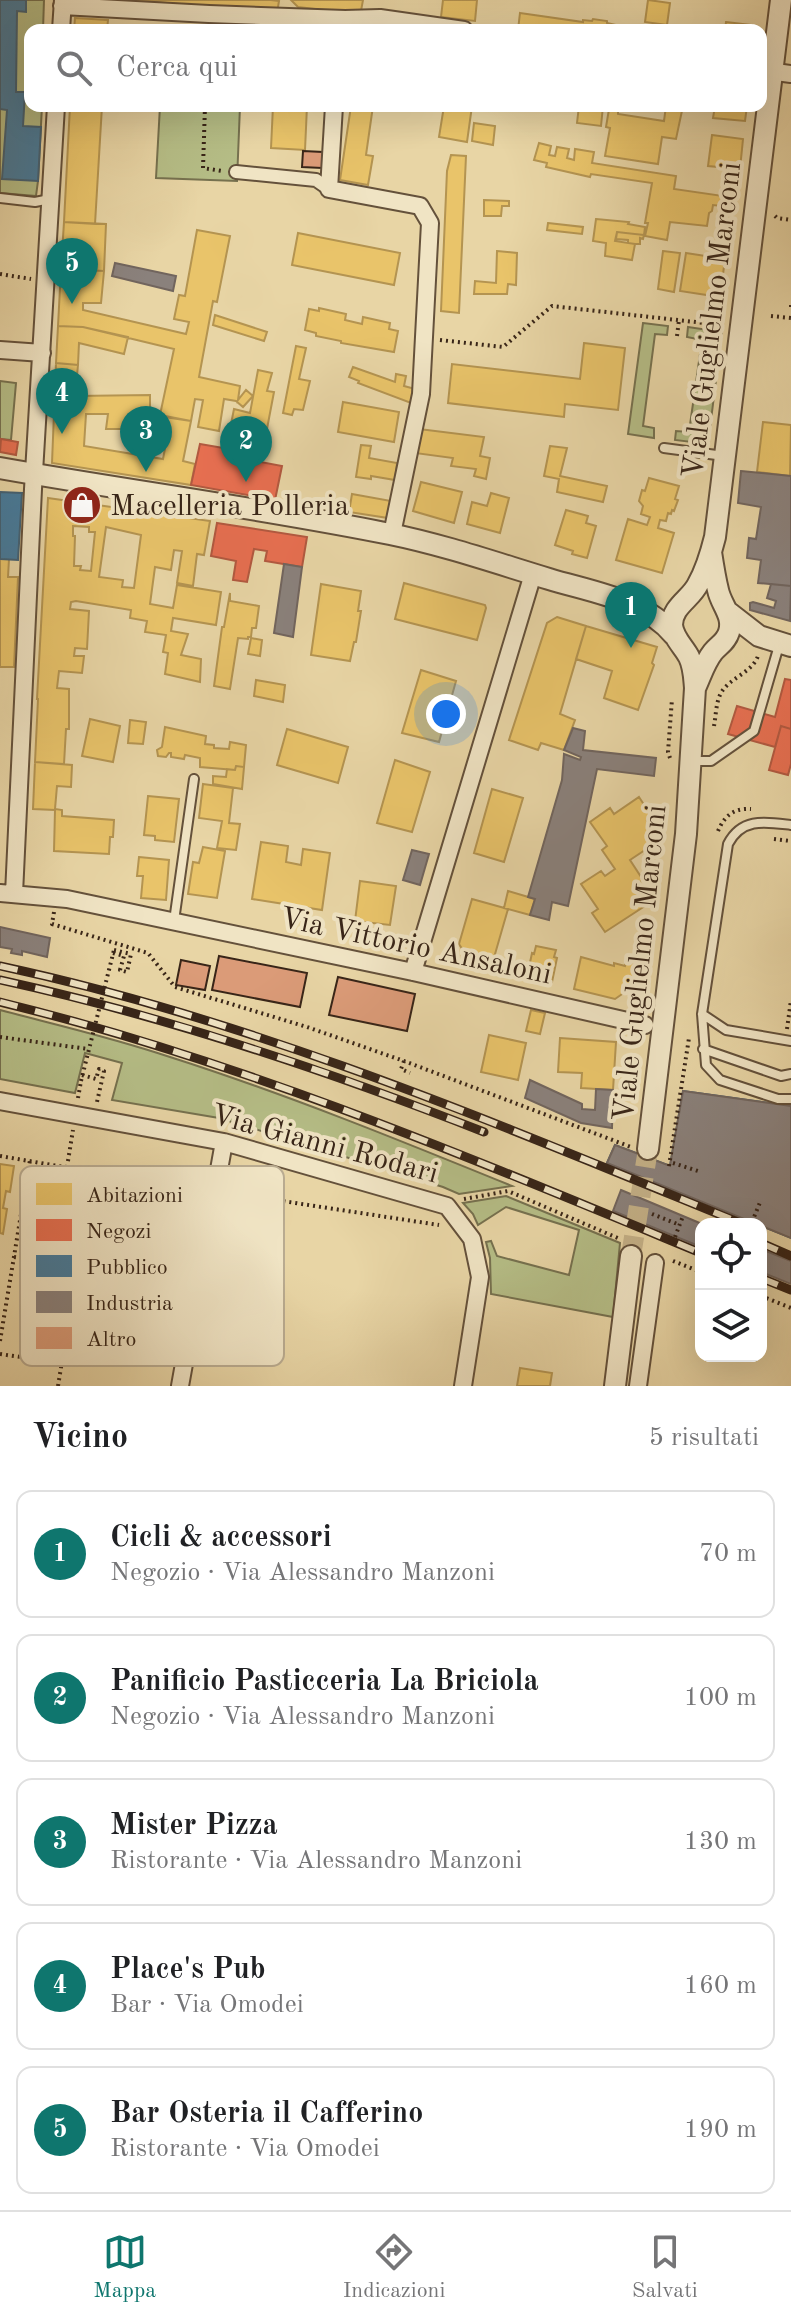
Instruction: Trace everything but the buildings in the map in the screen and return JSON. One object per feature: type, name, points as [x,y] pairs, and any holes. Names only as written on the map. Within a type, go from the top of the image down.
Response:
[{"type":"street","name":"Viale Guglielmo Marconi","points":[[711,552],[781,0]]},
{"type":"street","points":[[61,24],[62,3],[345,22],[380,18],[417,24]]},
{"type":"street","points":[[7,894],[56,112]]},
{"type":"street","points":[[329,189],[334,112]]},
{"type":"street","points":[[236,172],[316,180],[329,189],[420,206],[430,223],[421,394],[392,534]]},
{"type":"street","points":[[0,350],[42,353]]},
{"type":"street","points":[[0,468],[392,534],[448,548],[636,605],[665,624],[692,651],[704,653],[719,646],[774,640]]},
{"type":"street","points":[[695,688],[693,667],[672,624],[674,614],[698,585],[711,552]]},
{"type":"street","points":[[695,688],[730,627],[711,552]]},
{"type":"street","points":[[413,972],[533,574]]},
{"type":"street","points":[[636,605],[704,595],[774,640]]},
{"type":"street","name":"Viale Guglielmo Marconi","points":[[639,1148],[669,992],[686,834],[700,761],[695,688]]},
{"type":"street","name":"Via Vittorio Ansaloni","points":[[7,894],[56,898],[173,921],[645,1025]]},
{"type":"street","name":"Via Gianni Rodari","points":[[0,1101],[224,1142],[447,1206],[472,1239],[480,1277],[463,1386]]},
{"type":"street","points":[[219,1166],[224,1142]]},
{"type":"street","points":[[615,1386],[632,1250]]},
{"type":"street","points":[[638,1386],[662,1261]]},
{"type":"street","points":[[180,1386],[183,1366]]},
{"type":"lane","points":[[0,198],[35,202],[50,199]]},
{"type":"lane","points":[[664,448],[725,457]]},
{"type":"lane","points":[[700,761],[754,731],[774,640]]},
{"type":"lane","points":[[173,921],[194,779]]},
{"type":"lane","points":[[791,825],[751,823],[740,828],[728,844],[702,1014],[706,1065],[720,1080],[778,1099],[791,1099]]},
{"type":"lane","points":[[702,1014],[726,1030],[791,1041]]},
{"type":"lane","points":[[703,1049],[781,1076],[791,1074]]},
{"type":"path","points":[[205,112],[203,168],[236,172]]},
{"type":"path","points":[[0,274],[45,280]]},
{"type":"path","points":[[424,338],[503,347],[552,306],[725,325]]},
{"type":"path","points":[[771,316],[791,318]]},
{"type":"path","points":[[677,336],[679,320]]},
{"type":"path","points":[[700,761],[721,691],[756,663],[774,640]]},
{"type":"path","points":[[764,837],[791,841]]},
{"type":"path","points":[[56,898],[52,924],[132,951]]},
{"type":"path","points":[[114,952],[124,956],[120,970],[127,972],[132,951]]},
{"type":"path","points":[[114,952],[148,953],[175,987],[307,1027],[639,1148]]},
{"type":"path","points":[[97,1104],[104,1071],[99,1069],[96,1079],[81,1078],[114,952]]},
{"type":"path","points":[[0,1037],[88,1049]]},
{"type":"path","points":[[404,1061],[401,1069],[410,1073]]},
{"type":"path","points":[[0,1156],[64,1166]]},
{"type":"path","points":[[29,1166],[30,1160]]},
{"type":"path","points":[[673,1163],[701,1172]]},
{"type":"path","points":[[462,1199],[508,1191],[632,1250]]},
{"type":"path","points":[[754,1218],[761,1200]]},
{"type":"path","points":[[284,1202],[446,1226]]},
{"type":"path","points":[[652,1214],[680,1225]]},
{"type":"path","points":[[675,1237],[683,1216]]},
{"type":"path","points":[[0,1341],[20,1221]]},
{"type":"path","points":[[14,1257],[20,1258]]},
{"type":"path","points":[[662,1261],[695,1270]]},
{"type":"path","points":[[767,1298],[791,1308]]},
{"type":"path","points":[[0,1354],[20,1357]]},
{"type":"path","points":[[58,1386],[61,1366]]},
{"type":"green space","points":[[0,0],[44,0],[43,24],[24,24],[24,112],[42,112],[36,196],[0,193]]},
{"type":"green space","points":[[160,112],[240,112],[237,181],[156,178]]},
{"type":"green space","points":[[643,323],[668,326],[667,335],[655,334],[643,426],[654,428],[654,438],[628,434]]},
{"type":"green space","points":[[688,327],[722,332],[708,444],[675,440],[676,431],[689,432],[702,340],[687,337]]},
{"type":"green space","points":[[0,381],[16,383],[11,440],[0,439]]},
{"type":"green space","points":[[0,1010],[128,1044],[213,1071],[342,1118],[512,1186],[459,1194],[219,1118],[112,1100],[122,1063],[85,1053],[75,1093],[0,1079]]},
{"type":"green space","points":[[506,1196],[620,1243],[613,1317],[491,1294],[490,1258],[486,1242],[491,1241],[497,1256],[569,1275],[579,1230],[506,1207],[478,1225],[463,1203]]},
{"type":"tunnel","points":[[631,1256],[648,1149]]},
{"type":"railway","points":[[0,966],[191,1016],[377,1078],[728,1218]]},
{"type":"railway","points":[[0,980],[123,1010],[245,1046],[484,1132]]},
{"type":"railway","points":[[0,1002],[90,1026],[268,1082],[442,1147],[695,1251]]},
{"type":"railway","points":[[767,1246],[791,1256]]},
{"type":"railway","points":[[767,1280],[791,1290]]},
{"type":"place","name":"Bar Osteria il Cafferino","points":[[72,304]]},
{"type":"place","name":"Place's Pub","points":[[62,434]]},
{"type":"place","name":"Mister Pizza","points":[[146,472]]},
{"type":"place","name":"Panificio Pasticceria La Briciola","points":[[246,482]]},
{"type":"place","name":"Macelleria Polleria","points":[[82,505]]},
{"type":"place","name":"Cicli & accessori","points":[[631,648]]}]
